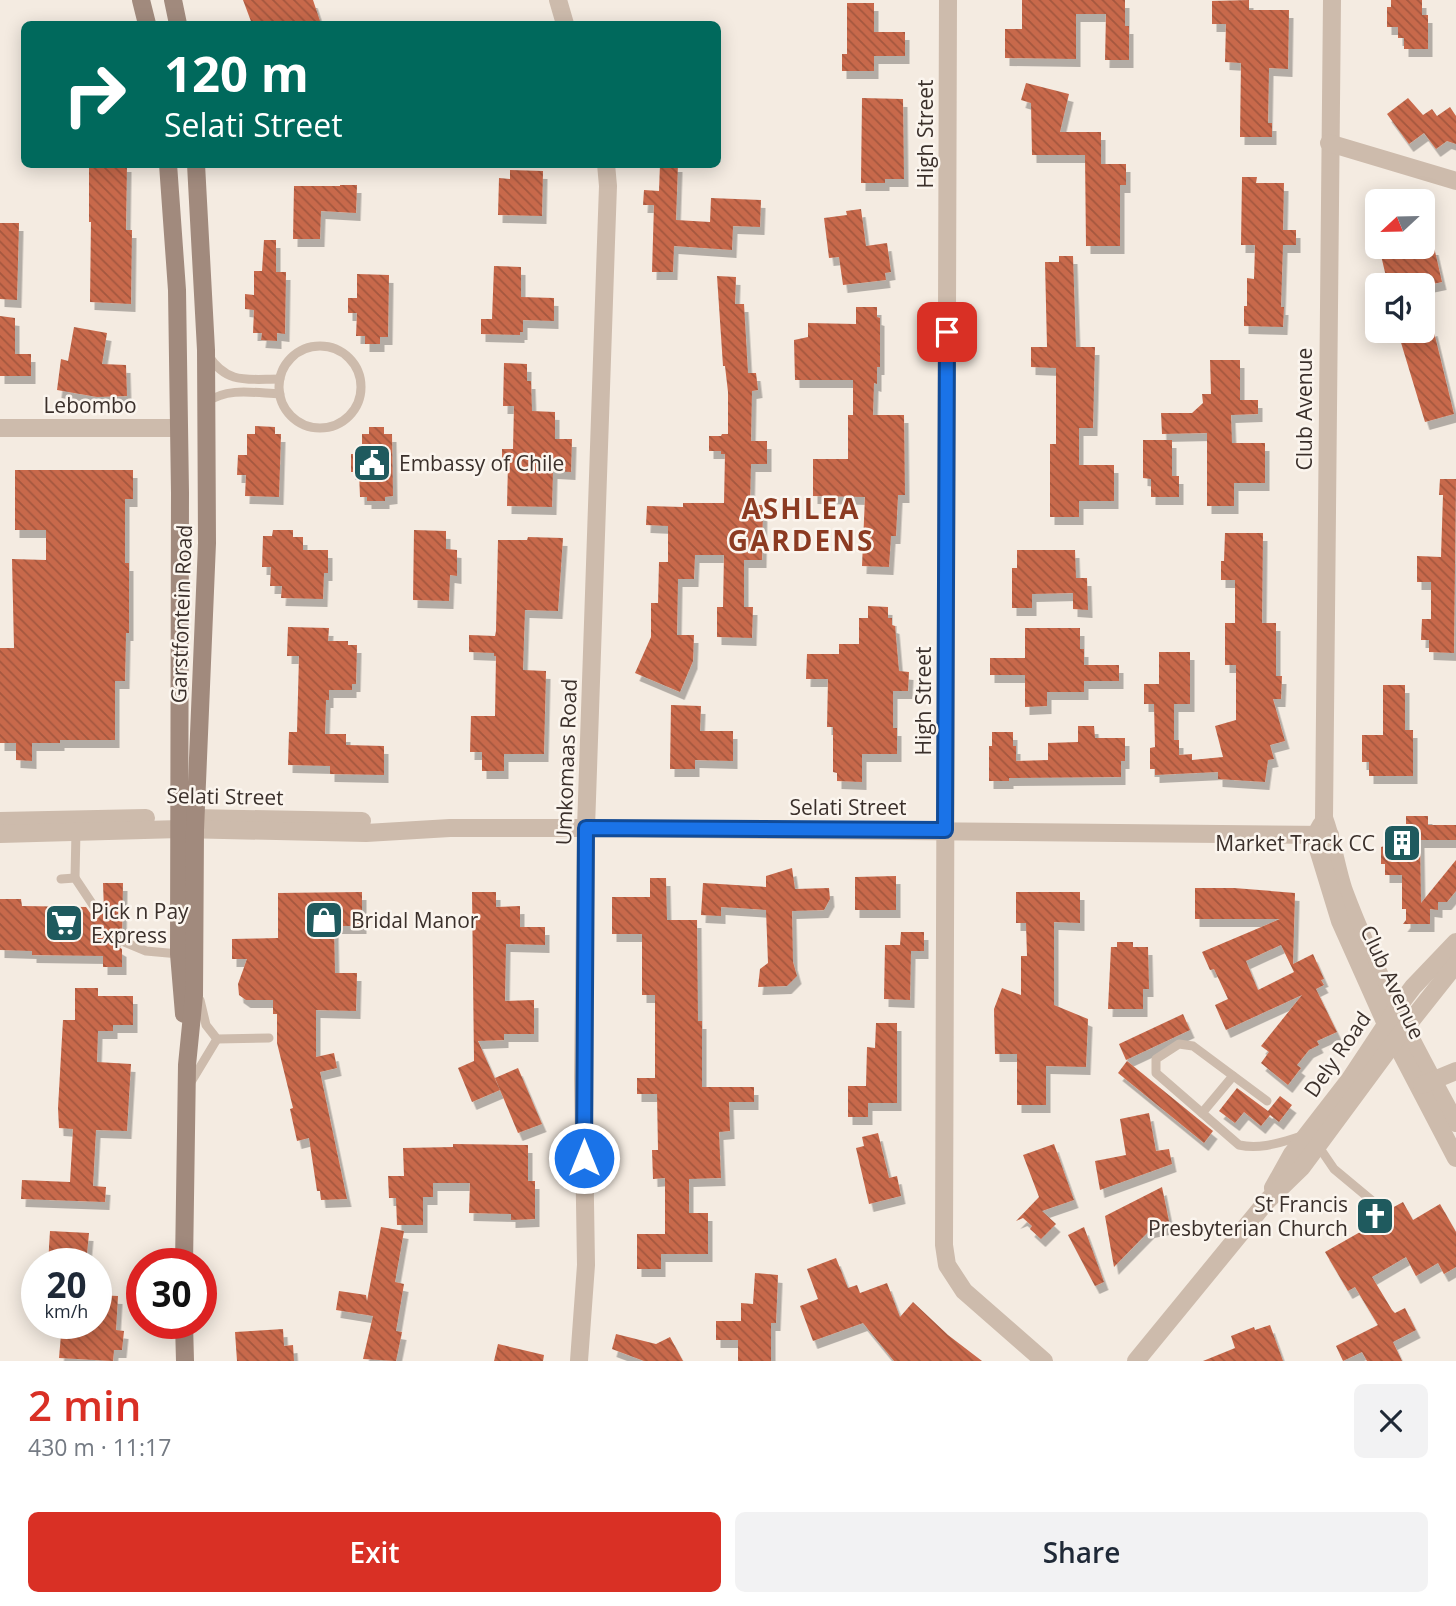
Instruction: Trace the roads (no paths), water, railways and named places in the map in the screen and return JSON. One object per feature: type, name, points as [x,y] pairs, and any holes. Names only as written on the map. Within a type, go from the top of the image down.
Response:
[{"type":"main road","points":[[141,0],[146,21]]},
{"type":"main road","points":[[173,0],[177,21]]},
{"type":"main road","name":"Garstfontein Road","points":[[168,168],[177,290],[188,824],[184,1248]]},
{"type":"main road","name":"Garstfontein Road","points":[[188,824],[207,543],[206,350],[196,168]]},
{"type":"main road","points":[[184,1339],[185,1361]]},
{"type":"street","points":[[558,0],[564,21]]},
{"type":"street","name":"High Street","points":[[948,0],[944,1245],[947,1265],[964,1291],[1044,1361]]},
{"type":"street","name":"Club Avenue","points":[[1332,0],[1323,870],[1335,909],[1386,1024],[1401,1034]]},
{"type":"street","points":[[1329,143],[1456,181]]},
{"type":"street","name":"Umkomaas Road","points":[[579,1361],[586,1265],[583,1077],[586,828],[606,168]]},
{"type":"street","name":"Lebombo","points":[[0,428],[179,428]]},
{"type":"street","name":"Selati Street","points":[[0,821],[76,825],[398,823],[450,828],[1324,829]]},
{"type":"street","name":"Selati Street","points":[[0,834],[76,825]]},
{"type":"street","name":"Club Avenue","points":[[1324,829],[1344,890],[1397,1008],[1401,1034],[1426,1083],[1456,1158]]},
{"type":"street","name":"Dely Road","points":[[1136,1361],[1267,1201],[1295,1175],[1350,1079],[1397,1008],[1456,942]]},
{"type":"street","name":"Dely Road","points":[[1313,1141],[1456,964]]},
{"type":"street","points":[[1426,1083],[1456,1072]]},
{"type":"street","name":"Club Avenue","points":[[1426,1083],[1456,1123]]},
{"type":"lane","points":[[324,345],[347,354],[355,363],[362,387],[360,399],[347,419],[324,428],[312,427],[291,416],[280,394],[280,379],[290,358],[300,350],[324,345]]},
{"type":"lane","points":[[206,350],[220,371],[234,378],[280,379]]},
{"type":"lane","points":[[206,402],[229,392],[280,394]]},
{"type":"lane","points":[[76,825],[75,878],[97,912]]},
{"type":"lane","points":[[61,879],[75,878]]},
{"type":"lane","points":[[122,941],[146,951],[187,957],[202,1017],[217,1039]]},
{"type":"lane","points":[[217,1039],[269,1038]]},
{"type":"lane","points":[[187,1089],[217,1039]]},
{"type":"lane","points":[[1267,1101],[1193,1046],[1179,1044],[1156,1059],[1156,1073],[1239,1144],[1251,1148],[1313,1141],[1334,1169],[1376,1204]]},
{"type":"lane","points":[[1202,1113],[1233,1076]]},
{"type":"place","name":"Embassy of Chile","points":[[372,463]]},
{"type":"place","name":"Market Track CC","points":[[1402,843]]},
{"type":"place","name":"Bridal Manor","points":[[324,920]]},
{"type":"place","name":"Pick n Pay Express","points":[[64,923]]},
{"type":"place","name":"St Francis Presbyterian Church","points":[[1375,1216]]},
{"type":"district","name":"ASHLEA GARDENS","points":[[801,524]]}]
